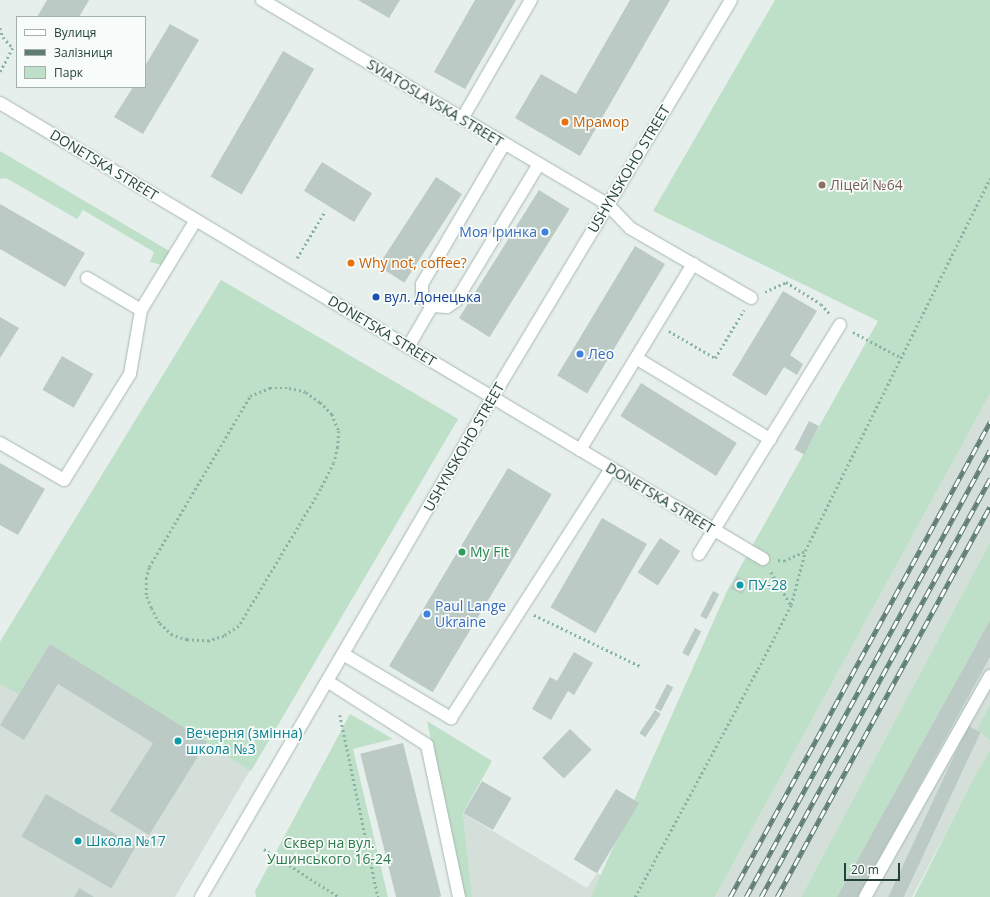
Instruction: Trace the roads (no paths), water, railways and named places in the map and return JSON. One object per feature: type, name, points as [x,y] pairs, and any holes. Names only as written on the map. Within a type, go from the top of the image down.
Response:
[{"type":"street","name":"SVIATOSLAVSKA STREET","points":[[262,0],[608,205],[630,228],[751,298]]},
{"type":"street","points":[[462,119],[531,0]]},
{"type":"street","name":"USHYNSKOHO STREET","points":[[201,897],[492,398],[731,0]]},
{"type":"street","name":"DONETSKA STREET","points":[[0,103],[763,559]]},
{"type":"street","points":[[504,144],[422,284],[422,297],[432,306],[447,307],[456,301],[538,164]]},
{"type":"street","points":[[0,443],[64,480],[130,374],[141,310],[196,220]]},
{"type":"street","points":[[580,450],[693,264]]},
{"type":"street","points":[[87,278],[141,310]]},
{"type":"street","points":[[408,347],[432,306]]},
{"type":"street","points":[[699,554],[713,529],[840,326]]},
{"type":"street","points":[[636,358],[770,439]]},
{"type":"street","points":[[343,654],[452,718],[611,469]]},
{"type":"street","points":[[865,897],[990,676]]},
{"type":"street","points":[[327,681],[427,745],[459,897]]},
{"type":"railway","points":[[730,897],[990,422]]},
{"type":"railway","points":[[746,897],[990,450]]},
{"type":"railway","points":[[761,897],[990,478]]},
{"type":"railway","points":[[777,897],[990,507]]},
{"type":"place","name":"Мрамор","points":[[565,122]]},
{"type":"place","name":"Ліцей №64","points":[[822,185]]},
{"type":"place","name":"Моя Іринка","points":[[545,232]]},
{"type":"place","name":"Why not, coffee?","points":[[351,263]]},
{"type":"place","name":"вул. Донецька","points":[[376,297]]},
{"type":"place","name":"Лео","points":[[580,354]]},
{"type":"place","name":"My Fit","points":[[462,552]]},
{"type":"place","name":"ПУ-28","points":[[740,585]]},
{"type":"place","name":"Paul Lange Ukraine","points":[[427,614]]},
{"type":"place","name":"Вечерня (змінна) школа №3","points":[[178,741]]},
{"type":"place","name":"Школа №17","points":[[78,841]]},
{"type":"park label","name":"Сквер на вул. Ушинського 16-24","points":[[329,852]]}]
